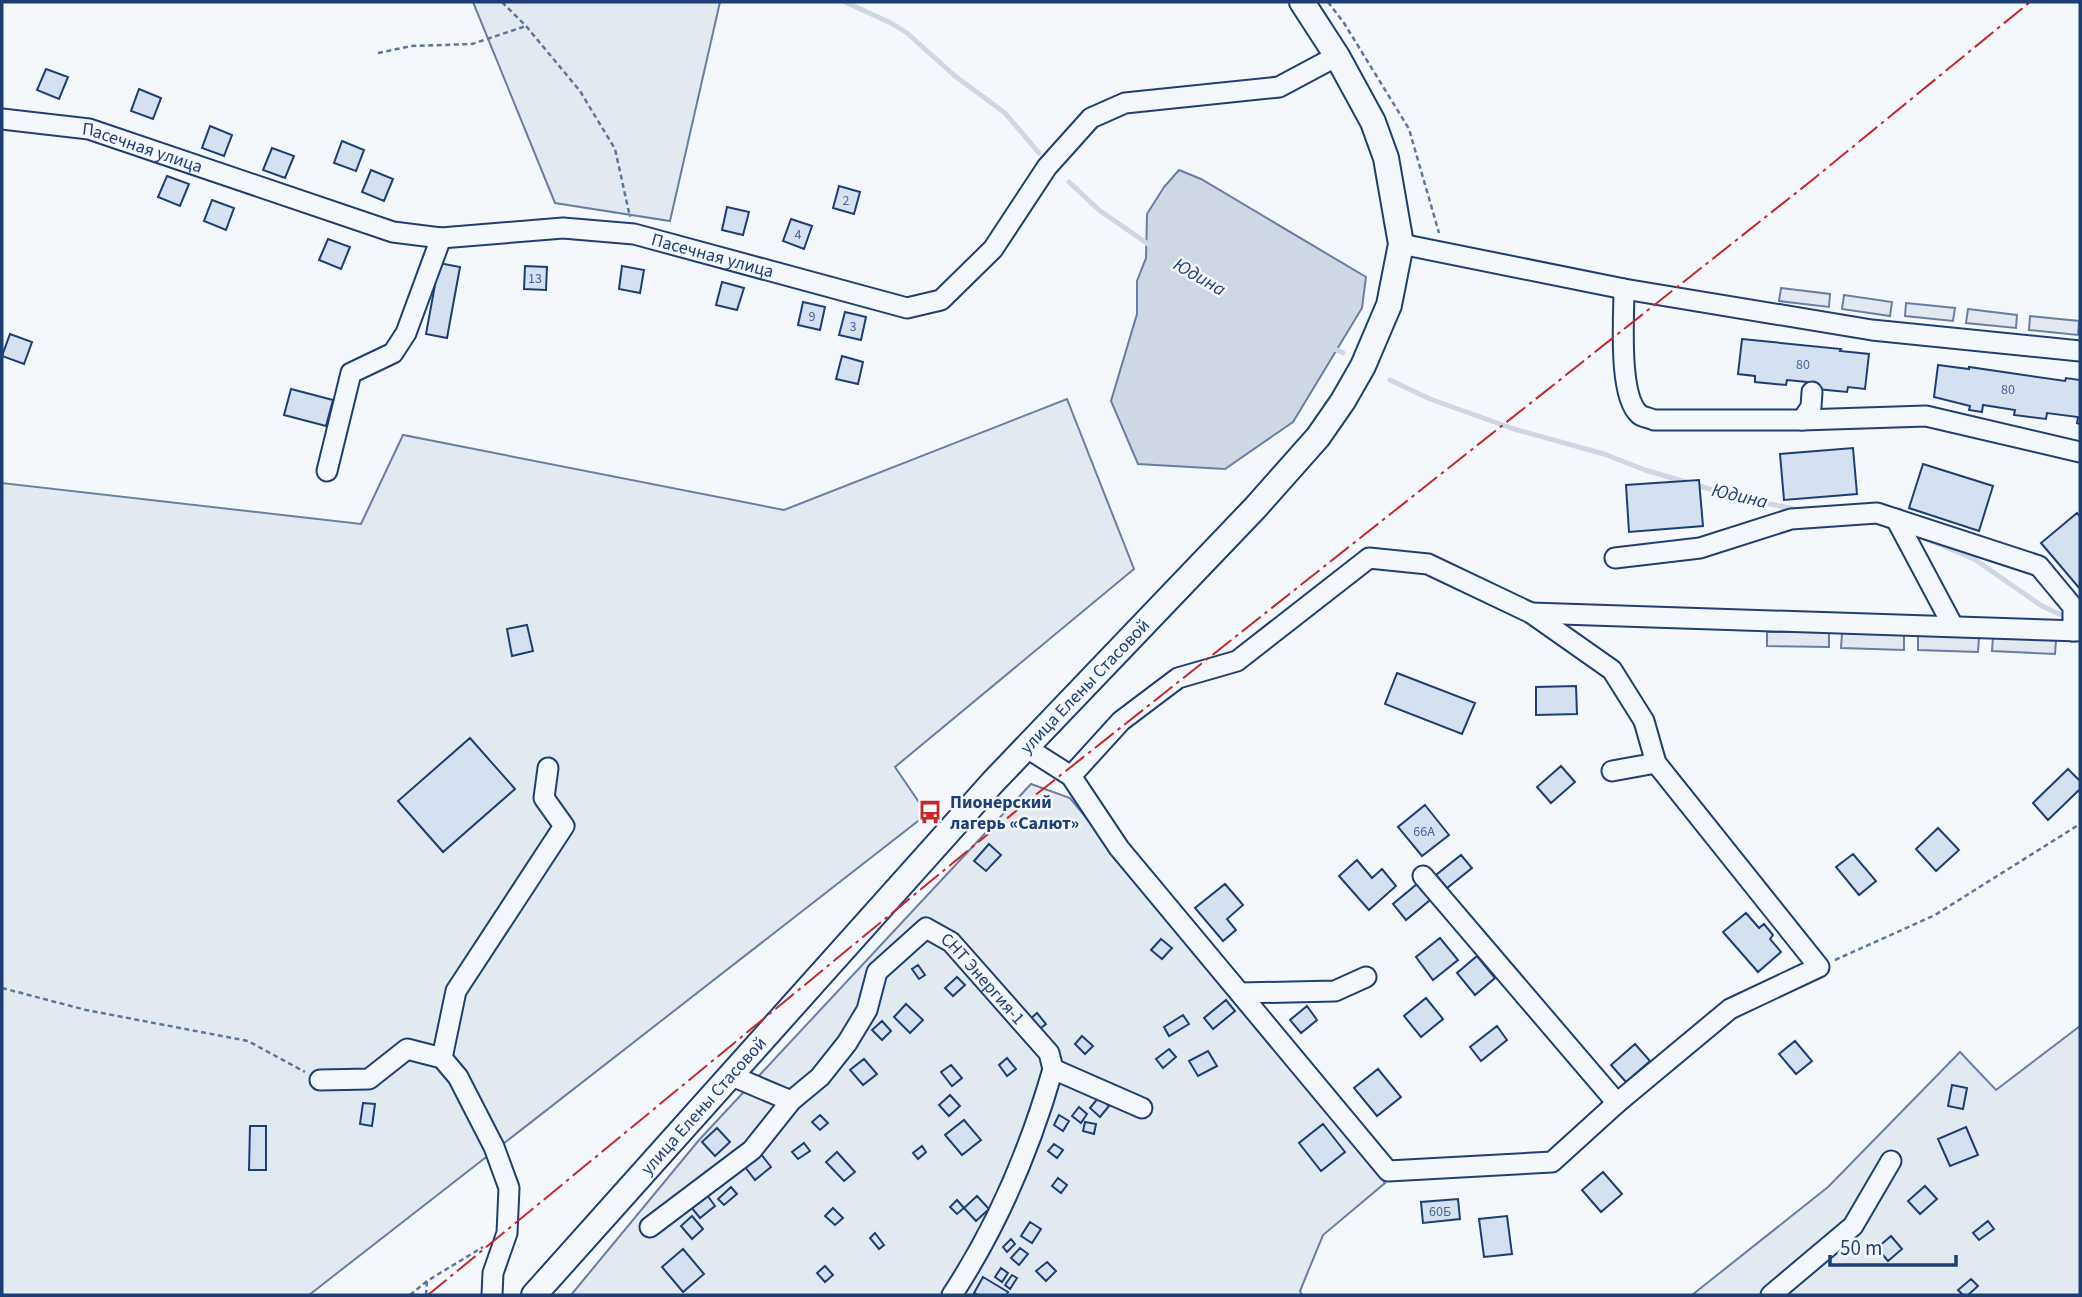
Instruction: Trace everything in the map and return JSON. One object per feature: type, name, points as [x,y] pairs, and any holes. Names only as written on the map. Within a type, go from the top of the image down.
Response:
[{"type":"main road","name":"улица Елены Стасовой","points":[[534,1295],[993,782],[1255,508],[1318,437],[1343,401],[1363,366],[1389,305],[1401,244],[1386,158],[1373,122],[1338,56],[1302,2]]},
{"type":"street","name":"Пасечная улица","points":[[2,119],[89,129],[393,232],[441,238],[563,228],[634,234],[907,308],[941,300],[993,250],[1047,167],[1091,118],[1125,103],[1279,87],[1338,56]]},
{"type":"street","points":[[327,471],[351,373],[393,353],[406,333],[441,238]]},
{"type":"street","points":[[1401,244],[1624,289],[1872,330],[2080,351]]},
{"type":"street","points":[[1624,289],[1624,365],[1630,399],[1639,414],[1654,420],[1802,420],[1926,416],[2080,452]]},
{"type":"street","points":[[1802,420],[1811,407],[1812,392]]},
{"type":"street","points":[[1531,613],[2077,631],[2073,607],[2039,566],[1877,513],[1791,519],[1700,548],[1615,558]]},
{"type":"street","points":[[1896,519],[1953,626]]},
{"type":"street","points":[[1027,748],[1071,776],[1119,848],[1388,1171],[1552,1162],[1617,1103],[1730,1009],[1819,967],[1656,763],[1644,721],[1612,670],[1531,613],[1428,564],[1369,558],[1237,661],[1178,678],[1121,721],[1071,776]]},
{"type":"street","points":[[1612,771],[1656,763]]},
{"type":"street","points":[[442,1058],[456,991],[564,826],[544,797],[548,768]]},
{"type":"street","points":[[1423,876],[1617,1103]]},
{"type":"street","name":"СНТ Энергия-1","points":[[791,1101],[820,1077],[847,1043],[867,1010],[877,972],[926,928],[951,942],[1049,1053],[1053,1069]]},
{"type":"street","points":[[1241,993],[1335,991],[1366,977]]},
{"type":"street","points":[[320,1080],[369,1079],[407,1049],[442,1058],[458,1077],[494,1147],[509,1188],[507,1233],[493,1273],[492,1295]]},
{"type":"street","points":[[952,1295],[975,1260],[1020,1170],[1053,1069],[1142,1108]]},
{"type":"street","points":[[650,1227],[752,1150],[791,1101],[732,1076]]},
{"type":"street","points":[[1771,1295],[1853,1226],[1891,1161]]},
{"type":"path","points":[[502,2],[526,26],[580,91],[615,149],[634,234]]},
{"type":"path","points":[[378,53],[411,46],[472,44],[526,26]]},
{"type":"path","points":[[1819,967],[1935,915],[2080,824]]},
{"type":"path","points":[[2,988],[86,1010],[248,1041],[320,1080]]},
{"type":"path","points":[[410,1295],[427,1281],[507,1233]]},
{"type":"path","points":[[426,1295],[427,1281]]},
{"type":"shaded area","points":[[473,2],[720,2],[670,221],[555,203]]},
{"type":"shaded area","points":[[1781,288],[1830,294],[1829,307],[1779,301]]},
{"type":"shaded area","points":[[1844,295],[1892,302],[1890,316],[1842,309]]},
{"type":"shaded area","points":[[1906,303],[1955,308],[1953,321],[1905,316]]},
{"type":"shaded area","points":[[1968,309],[2017,315],[2016,328],[1966,323]]},
{"type":"shaded area","points":[[2030,316],[2079,321],[2078,335],[2029,330]]},
{"type":"shaded area","points":[[1067,399],[1134,569],[895,767],[927,814],[309,1295],[2,1295],[2,483],[361,524],[403,435],[784,510]]},
{"type":"shaded area","points":[[1767,632],[1829,632],[1829,647],[1767,646]]},
{"type":"shaded area","points":[[1842,633],[1904,635],[1904,650],[1841,648]]},
{"type":"shaded area","points":[[1918,635],[1979,637],[1978,652],[1918,650]]},
{"type":"shaded area","points":[[1993,637],[2056,640],[2055,654],[1992,651]]},
{"type":"shaded area","points":[[1031,784],[1070,798],[1385,1183],[1323,1235],[1300,1291],[1302,1295],[571,1295],[699,1140]]},
{"type":"shaded area","points":[[2080,1026],[2080,1295],[1692,1295],[1828,1187],[1960,1052],[1996,1090]]},
{"type":"water","points":[[1179,170],[1201,179],[1366,277],[1362,308],[1293,422],[1225,469],[1138,464],[1111,401],[1137,314],[1137,281],[1146,258],[1147,214],[1164,187]]},
{"type":"building","points":[[46,69],[68,77],[59,99],[37,90]]},
{"type":"building","points":[[139,89],[161,98],[153,119],[131,111]]},
{"type":"building","points":[[210,126],[232,135],[224,156],[202,148]]},
{"type":"building","points":[[342,141],[364,150],[356,171],[334,163]]},
{"type":"building","points":[[272,148],[294,156],[285,178],[263,170]]},
{"type":"building","points":[[371,170],[393,179],[384,201],[362,192]]},
{"type":"building","points":[[167,176],[189,184],[180,206],[158,197]]},
{"type":"building","points":[[839,186],[860,192],[854,214],[833,208]]},
{"type":"building","points":[[212,200],[234,208],[226,230],[204,221]]},
{"type":"building","points":[[727,207],[749,212],[743,235],[722,230]]},
{"type":"building","points":[[791,219],[812,226],[804,249],[783,241]]},
{"type":"building","points":[[328,239],[350,247],[341,269],[319,260]]},
{"type":"building","points":[[439,263],[460,267],[447,338],[426,334]]},
{"type":"building","points":[[525,266],[547,267],[546,290],[524,289]]},
{"type":"building","points":[[622,266],[644,270],[640,293],[619,289]]},
{"type":"building","points":[[722,282],[744,288],[737,310],[716,305]]},
{"type":"building","points":[[803,302],[825,307],[820,330],[798,325]]},
{"type":"building","points":[[845,312],[866,317],[861,340],[839,335]]},
{"type":"building","points":[[10,334],[32,342],[24,364],[2,356]]},
{"type":"building","points":[[1742,339],[1869,354],[1865,389],[1848,387],[1847,392],[1817,389],[1817,383],[1787,380],[1786,385],[1755,382],[1755,376],[1738,374]]},
{"type":"building","points":[[842,356],[863,362],[858,384],[836,379]]},
{"type":"building","points":[[1938,365],[2065,381],[2066,378],[2080,380],[2080,424],[2077,423],[2078,417],[2047,413],[2046,419],[2014,415],[2015,410],[1983,405],[1982,412],[1969,410],[1970,406],[1934,397]]},
{"type":"building","points":[[291,389],[333,400],[326,426],[284,415]]},
{"type":"building","points":[[1853,448],[1857,494],[1784,500],[1780,454]]},
{"type":"building","points":[[1923,464],[1993,486],[1979,531],[1909,508]]},
{"type":"building","points":[[1699,480],[1703,526],[1629,532],[1626,485]]},
{"type":"building","points":[[2077,513],[2080,517],[2080,589],[2041,543]]},
{"type":"building","points":[[527,625],[533,651],[512,656],[507,629]]},
{"type":"building","points":[[1397,673],[1475,703],[1462,734],[1385,704]]},
{"type":"building","points":[[1576,686],[1577,714],[1536,715],[1536,687]]},
{"type":"building","points":[[470,738],[515,789],[443,852],[398,801]]},
{"type":"building","points":[[1561,766],[1575,782],[1551,803],[1537,787]]},
{"type":"building","points":[[2068,769],[2080,781],[2080,789],[2048,820],[2033,803]]},
{"type":"building","points":[[1425,805],[1449,835],[1422,856],[1398,827]]},
{"type":"building","points":[[1938,828],[1959,850],[1936,871],[1916,849]]},
{"type":"building","points":[[989,844],[1001,855],[986,871],[974,861]]},
{"type":"building","points":[[1853,854],[1876,881],[1859,895],[1836,867]]},
{"type":"building","points":[[1461,855],[1472,868],[1447,888],[1436,875]]},
{"type":"building","points":[[1357,860],[1372,878],[1382,869],[1396,886],[1369,910],[1339,876]]},
{"type":"building","points":[[1225,884],[1243,905],[1227,919],[1236,930],[1223,941],[1195,908]]},
{"type":"building","points":[[1417,884],[1430,900],[1406,920],[1393,904]]},
{"type":"building","points":[[1746,913],[1759,928],[1764,924],[1773,935],[1770,939],[1781,952],[1758,972],[1723,932]]},
{"type":"building","points":[[1440,938],[1458,960],[1433,980],[1416,957]]},
{"type":"building","points":[[1161,939],[1172,948],[1162,959],[1151,950]]},
{"type":"building","points":[[1477,956],[1495,978],[1475,995],[1457,973]]},
{"type":"building","points":[[918,965],[925,975],[919,979],[912,969]]},
{"type":"building","points":[[957,977],[965,985],[953,996],[945,988]]},
{"type":"building","points":[[1426,998],[1443,1019],[1421,1037],[1404,1016]]},
{"type":"building","points":[[1226,1000],[1235,1011],[1213,1029],[1204,1018]]},
{"type":"building","points":[[906,1004],[923,1020],[910,1033],[894,1017]]},
{"type":"building","points":[[1307,1006],[1317,1020],[1301,1033],[1290,1020]]},
{"type":"building","points":[[1037,1013],[1046,1024],[1037,1031],[1028,1021]]},
{"type":"building","points":[[1183,1015],[1189,1024],[1169,1036],[1164,1027]]},
{"type":"building","points":[[882,1021],[891,1031],[882,1040],[872,1030]]},
{"type":"building","points":[[1497,1026],[1507,1040],[1481,1061],[1470,1047]]},
{"type":"building","points":[[1082,1036],[1093,1046],[1085,1054],[1075,1044]]},
{"type":"building","points":[[1795,1041],[1812,1061],[1796,1074],[1779,1054]]},
{"type":"building","points":[[1635,1044],[1650,1061],[1626,1082],[1611,1065]]},
{"type":"building","points":[[1169,1049],[1176,1057],[1163,1068],[1156,1059]]},
{"type":"building","points":[[1208,1051],[1217,1066],[1198,1076],[1189,1061]]},
{"type":"building","points":[[1007,1058],[1016,1069],[1007,1076],[999,1065]]},
{"type":"building","points":[[864,1059],[877,1074],[863,1085],[850,1070]]},
{"type":"building","points":[[951,1065],[962,1078],[952,1086],[941,1072]]},
{"type":"building","points":[[1378,1069],[1401,1097],[1377,1116],[1354,1088]]},
{"type":"building","points":[[1952,1085],[1967,1088],[1963,1109],[1948,1106]]},
{"type":"building","points":[[950,1095],[960,1106],[949,1116],[939,1105]]},
{"type":"building","points":[[1099,1097],[1109,1106],[1100,1117],[1090,1108]]},
{"type":"building","points":[[363,1103],[375,1104],[372,1126],[360,1124]]},
{"type":"building","points":[[1079,1107],[1087,1114],[1081,1123],[1072,1116]]},
{"type":"building","points":[[820,1115],[828,1123],[820,1130],[812,1122]]},
{"type":"building","points":[[1059,1115],[1069,1121],[1063,1131],[1054,1125]]},
{"type":"building","points":[[964,1120],[981,1140],[962,1155],[945,1135]]},
{"type":"building","points":[[1085,1122],[1096,1124],[1094,1134],[1083,1131]]},
{"type":"building","points":[[1323,1124],[1345,1152],[1321,1171],[1299,1143]]},
{"type":"building","points":[[250,1126],[266,1126],[266,1170],[249,1170]]},
{"type":"building","points":[[1966,1127],[1978,1155],[1950,1166],[1938,1139]]},
{"type":"building","points":[[717,1128],[730,1142],[715,1156],[702,1142]]},
{"type":"building","points":[[804,1143],[810,1151],[798,1159],[792,1152]]},
{"type":"building","points":[[1054,1144],[1063,1150],[1057,1158],[1048,1151]]},
{"type":"building","points":[[922,1146],[926,1152],[918,1159],[913,1153]]},
{"type":"building","points":[[837,1152],[855,1172],[844,1181],[826,1162]]},
{"type":"building","points":[[761,1154],[771,1167],[755,1180],[745,1167]]},
{"type":"building","points":[[1603,1172],[1622,1194],[1601,1212],[1582,1190]]},
{"type":"building","points":[[1058,1178],[1067,1185],[1061,1193],[1052,1186]]},
{"type":"building","points":[[1925,1186],[1937,1199],[1920,1214],[1908,1201]]},
{"type":"building","points":[[731,1187],[737,1194],[724,1205],[718,1199]]},
{"type":"building","points":[[707,1195],[715,1206],[700,1218],[691,1207]]},
{"type":"building","points":[[977,1196],[989,1209],[976,1221],[964,1208]]},
{"type":"building","points":[[1458,1199],[1460,1219],[1423,1223],[1421,1202]]},
{"type":"building","points":[[957,1200],[964,1208],[957,1214],[950,1207]]},
{"type":"building","points":[[833,1208],[843,1218],[835,1225],[825,1216]]},
{"type":"building","points":[[692,1216],[703,1229],[692,1239],[681,1226]]},
{"type":"building","points":[[1507,1216],[1512,1254],[1484,1257],[1479,1219]]},
{"type":"building","points":[[1988,1221],[1994,1229],[1979,1240],[1973,1233]]},
{"type":"building","points":[[1030,1222],[1041,1229],[1032,1243],[1021,1236]]},
{"type":"building","points":[[875,1233],[884,1245],[879,1249],[870,1238]]},
{"type":"building","points":[[1891,1236],[1902,1249],[1888,1261],[1877,1248]]},
{"type":"building","points":[[1011,1239],[1015,1244],[1007,1252],[1003,1247]]},
{"type":"building","points":[[1020,1248],[1028,1254],[1019,1265],[1011,1258]]},
{"type":"building","points":[[683,1249],[704,1274],[683,1292],[662,1267]]},
{"type":"building","points":[[1047,1262],[1056,1271],[1046,1281],[1036,1271]]},
{"type":"building","points":[[825,1266],[833,1275],[825,1282],[817,1273]]},
{"type":"building","points":[[1001,1268],[1008,1273],[1002,1282],[995,1277]]},
{"type":"building","points":[[1012,1275],[1017,1278],[1010,1289],[1005,1285]]},
{"type":"building","points":[[983,1277],[1008,1292],[1006,1295],[974,1293]]},
{"type":"building","points":[[1971,1279],[1978,1286],[1968,1295],[1963,1295],[1958,1290]]},
{"type":"waterway","name":"Юдина","points":[[845,2],[907,33],[955,76],[1005,113],[1039,153]]},
{"type":"waterway","name":"Юдина","points":[[1069,182],[1099,210],[1151,246]]},
{"type":"waterway","name":"Юдина","points":[[1331,347],[1343,353]]},
{"type":"waterway","name":"Юдина","points":[[1390,380],[1430,399],[1514,429],[1604,454],[1645,470],[1737,497],[1799,510]]},
{"type":"waterway","name":"Юдина","points":[[1924,538],[1974,559],[2042,606],[2068,618]]},
{"type":"power","points":[[428,1295],[1033,797],[1811,181],[2030,2]]},
{"type":"place","name":"Пионерский лагерь «Салют»","points":[[930,812]]}]
